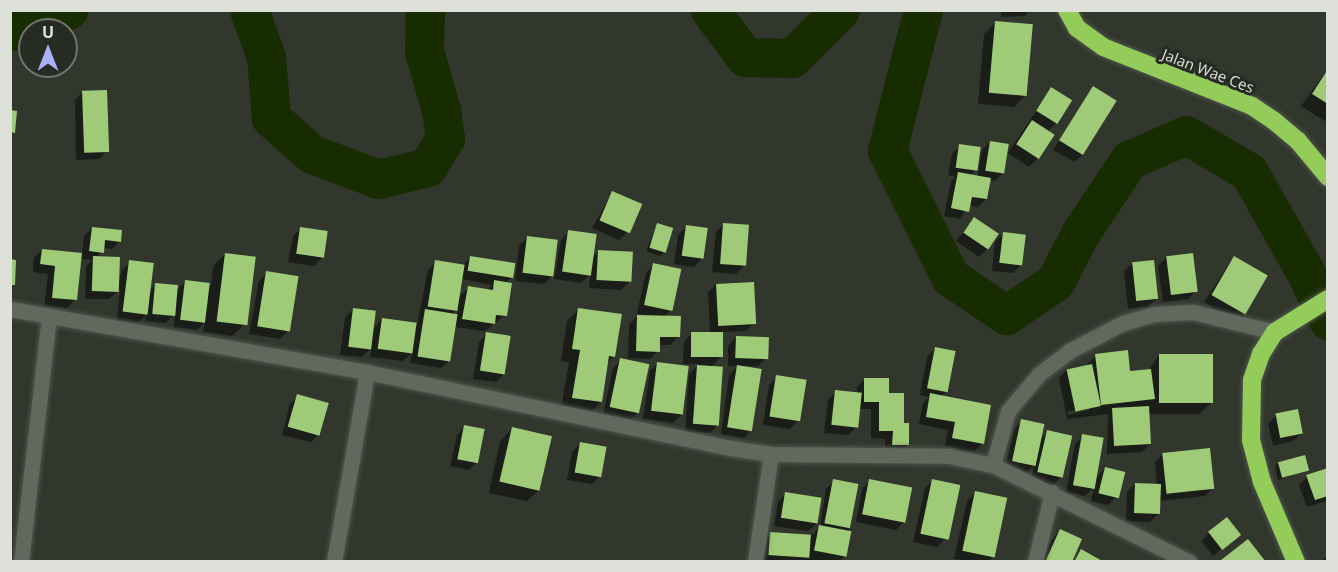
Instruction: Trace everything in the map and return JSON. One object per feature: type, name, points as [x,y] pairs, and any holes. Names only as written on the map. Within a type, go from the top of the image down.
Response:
[{"type":"highway","name":"Jalan Wae Ces","points":[[1067,10],[1077,28],[1103,47],[1251,106],[1274,120],[1298,141],[1328,177]]},
{"type":"highway","points":[[1296,561],[1262,482],[1251,440],[1252,380],[1261,354],[1275,332],[1328,298]]},
{"type":"street","points":[[10,309],[367,372],[771,454],[949,456],[993,465],[1189,561]]},
{"type":"street","points":[[993,465],[1008,411],[1039,374],[1069,351],[1123,323],[1155,314],[1193,312],[1275,332]]},
{"type":"street","points":[[21,561],[49,316]]},
{"type":"street","points":[[334,561],[367,372]]},
{"type":"street","points":[[755,561],[771,454]]},
{"type":"street","points":[[1035,561],[1052,492]]},
{"type":"building","points":[[995,21],[1033,24],[1027,96],[989,93]]},
{"type":"building","points":[[1328,69],[1328,104],[1312,94]]},
{"type":"building","points":[[1093,86],[1117,101],[1083,155],[1059,140]]},
{"type":"building","points":[[1051,87],[1072,100],[1057,124],[1036,111]]},
{"type":"building","points":[[107,90],[109,152],[84,153],[82,91]]},
{"type":"building","points":[[10,110],[17,111],[15,133],[10,132]]},
{"type":"building","points":[[1032,120],[1055,135],[1039,159],[1016,144]]},
{"type":"building","points":[[990,141],[1009,144],[1004,174],[985,171]]},
{"type":"building","points":[[959,144],[981,147],[977,171],[956,168]]},
{"type":"building","points":[[958,172],[991,178],[987,199],[972,197],[969,212],[951,208]]},
{"type":"building","points":[[612,191],[642,204],[630,233],[599,220]]},
{"type":"building","points":[[974,217],[999,234],[988,250],[963,233]]},
{"type":"building","points":[[657,223],[673,228],[666,253],[649,248]]},
{"type":"building","points":[[723,223],[749,225],[746,266],[720,264]]},
{"type":"building","points":[[686,225],[708,228],[703,259],[682,256]]},
{"type":"building","points":[[92,227],[122,230],[121,242],[105,240],[104,253],[89,251]]},
{"type":"building","points":[[300,227],[328,231],[324,258],[296,254]]},
{"type":"building","points":[[568,230],[597,234],[591,276],[562,272]]},
{"type":"building","points":[[1003,232],[1026,235],[1022,266],[999,263]]},
{"type":"building","points":[[527,236],[558,240],[553,277],[522,273]]},
{"type":"building","points":[[42,249],[82,253],[77,300],[52,298],[55,266],[40,264]]},
{"type":"building","points":[[598,250],[633,252],[631,282],[596,280]]},
{"type":"building","points":[[225,253],[256,257],[247,325],[217,321]]},
{"type":"building","points":[[1193,253],[1198,292],[1171,295],[1166,256]]},
{"type":"building","points":[[93,256],[120,257],[119,292],[92,291]]},
{"type":"building","points":[[470,256],[515,263],[513,278],[468,271]]},
{"type":"building","points":[[1234,256],[1268,276],[1245,314],[1212,295]]},
{"type":"building","points":[[10,259],[16,260],[15,285],[10,285]]},
{"type":"building","points":[[129,260],[154,263],[147,315],[123,312]]},
{"type":"building","points":[[435,260],[465,265],[457,311],[428,306]]},
{"type":"building","points":[[1154,260],[1158,299],[1136,301],[1132,262]]},
{"type":"building","points":[[653,263],[681,269],[672,311],[644,305]]},
{"type":"building","points":[[266,271],[299,276],[290,331],[257,326]]},
{"type":"building","points":[[185,280],[210,283],[205,323],[180,320]]},
{"type":"building","points":[[494,280],[512,283],[507,316],[496,315],[495,324],[462,319],[468,286],[493,290]]},
{"type":"building","points":[[754,282],[756,324],[718,326],[716,284]]},
{"type":"building","points":[[155,283],[178,285],[175,316],[152,314]]},
{"type":"building","points":[[353,308],[376,311],[371,350],[348,347]]},
{"type":"building","points":[[578,308],[622,314],[615,357],[609,356],[602,402],[572,398],[580,350],[572,349]]},
{"type":"building","points":[[425,309],[458,314],[450,362],[417,356]]},
{"type":"building","points":[[637,315],[681,316],[680,337],[660,337],[660,352],[636,351]]},
{"type":"building","points":[[382,318],[417,323],[412,354],[378,349]]},
{"type":"building","points":[[486,332],[511,336],[505,374],[480,371]]},
{"type":"building","points":[[691,332],[723,332],[723,357],[691,357]]},
{"type":"building","points":[[736,336],[769,337],[768,359],[735,358]]},
{"type":"building","points":[[935,347],[956,351],[948,392],[927,388]]},
{"type":"building","points":[[1128,350],[1130,371],[1151,369],[1155,399],[1101,405],[1095,354]]},
{"type":"building","points":[[1159,354],[1213,354],[1213,403],[1159,403]]},
{"type":"building","points":[[620,358],[649,364],[639,413],[610,407]]},
{"type":"building","points":[[657,362],[689,366],[683,415],[651,411]]},
{"type":"building","points":[[1092,364],[1101,406],[1076,411],[1067,369]]},
{"type":"building","points":[[697,365],[723,367],[719,426],[693,424]]},
{"type":"building","points":[[737,365],[762,369],[752,431],[727,427]]},
{"type":"building","points":[[776,375],[807,380],[800,421],[769,416]]},
{"type":"building","points":[[864,378],[889,378],[889,393],[904,393],[904,423],[909,423],[909,445],[892,445],[893,431],[879,431],[879,402],[864,402]]},
{"type":"building","points":[[835,390],[862,393],[858,428],[831,425]]},
{"type":"building","points":[[930,393],[991,405],[984,444],[952,438],[955,422],[926,417]]},
{"type":"building","points":[[297,394],[329,403],[319,436],[288,427]]},
{"type":"building","points":[[1149,406],[1151,444],[1114,446],[1112,408]]},
{"type":"building","points":[[1298,409],[1303,434],[1280,438],[1275,413]]},
{"type":"building","points":[[1021,419],[1044,424],[1036,466],[1012,461]]},
{"type":"building","points":[[464,425],[485,429],[478,463],[457,459]]},
{"type":"building","points":[[512,427],[552,436],[539,491],[499,482]]},
{"type":"building","points":[[1047,430],[1072,436],[1063,478],[1037,472]]},
{"type":"building","points":[[1082,434],[1104,438],[1095,489],[1073,485]]},
{"type":"building","points":[[580,442],[607,447],[601,477],[575,473]]},
{"type":"building","points":[[1210,448],[1214,489],[1167,494],[1162,453]]},
{"type":"building","points":[[1305,455],[1309,470],[1282,478],[1278,462]]},
{"type":"building","points":[[1105,467],[1125,472],[1119,498],[1098,493]]},
{"type":"building","points":[[1328,468],[1328,496],[1315,500],[1306,475]]},
{"type":"building","points":[[833,479],[859,484],[850,528],[824,523]]},
{"type":"building","points":[[869,479],[912,487],[905,523],[862,514]]},
{"type":"building","points":[[932,479],[960,485],[949,540],[920,534]]},
{"type":"building","points":[[1135,483],[1161,484],[1160,514],[1134,513]]},
{"type":"building","points":[[975,491],[1007,498],[995,558],[962,551]]},
{"type":"building","points":[[785,492],[822,498],[817,523],[781,518]]},
{"type":"building","points":[[1227,517],[1241,535],[1222,550],[1208,532]]},
{"type":"building","points":[[819,525],[851,531],[846,557],[814,551]]},
{"type":"building","points":[[1060,529],[1082,539],[1072,562],[1045,562]]},
{"type":"building","points":[[770,532],[811,535],[809,558],[768,555]]},
{"type":"building","points":[[1248,539],[1266,562],[1223,562],[1221,560]]},
{"type":"building","points":[[1081,549],[1104,562],[1074,562]]},
{"type":"waterway","points":[[10,31],[32,27],[68,10]]},
{"type":"waterway","points":[[249,10],[266,57],[271,118],[312,154],[378,179],[428,167],[445,138],[441,110],[424,51],[425,10]]},
{"type":"waterway","points":[[710,10],[745,57],[792,58],[840,10]]},
{"type":"waterway","points":[[923,10],[887,150],[950,277],[1006,315],[1055,282],[1081,232],[1129,160],[1186,135],[1249,172],[1307,275],[1328,320]]}]
